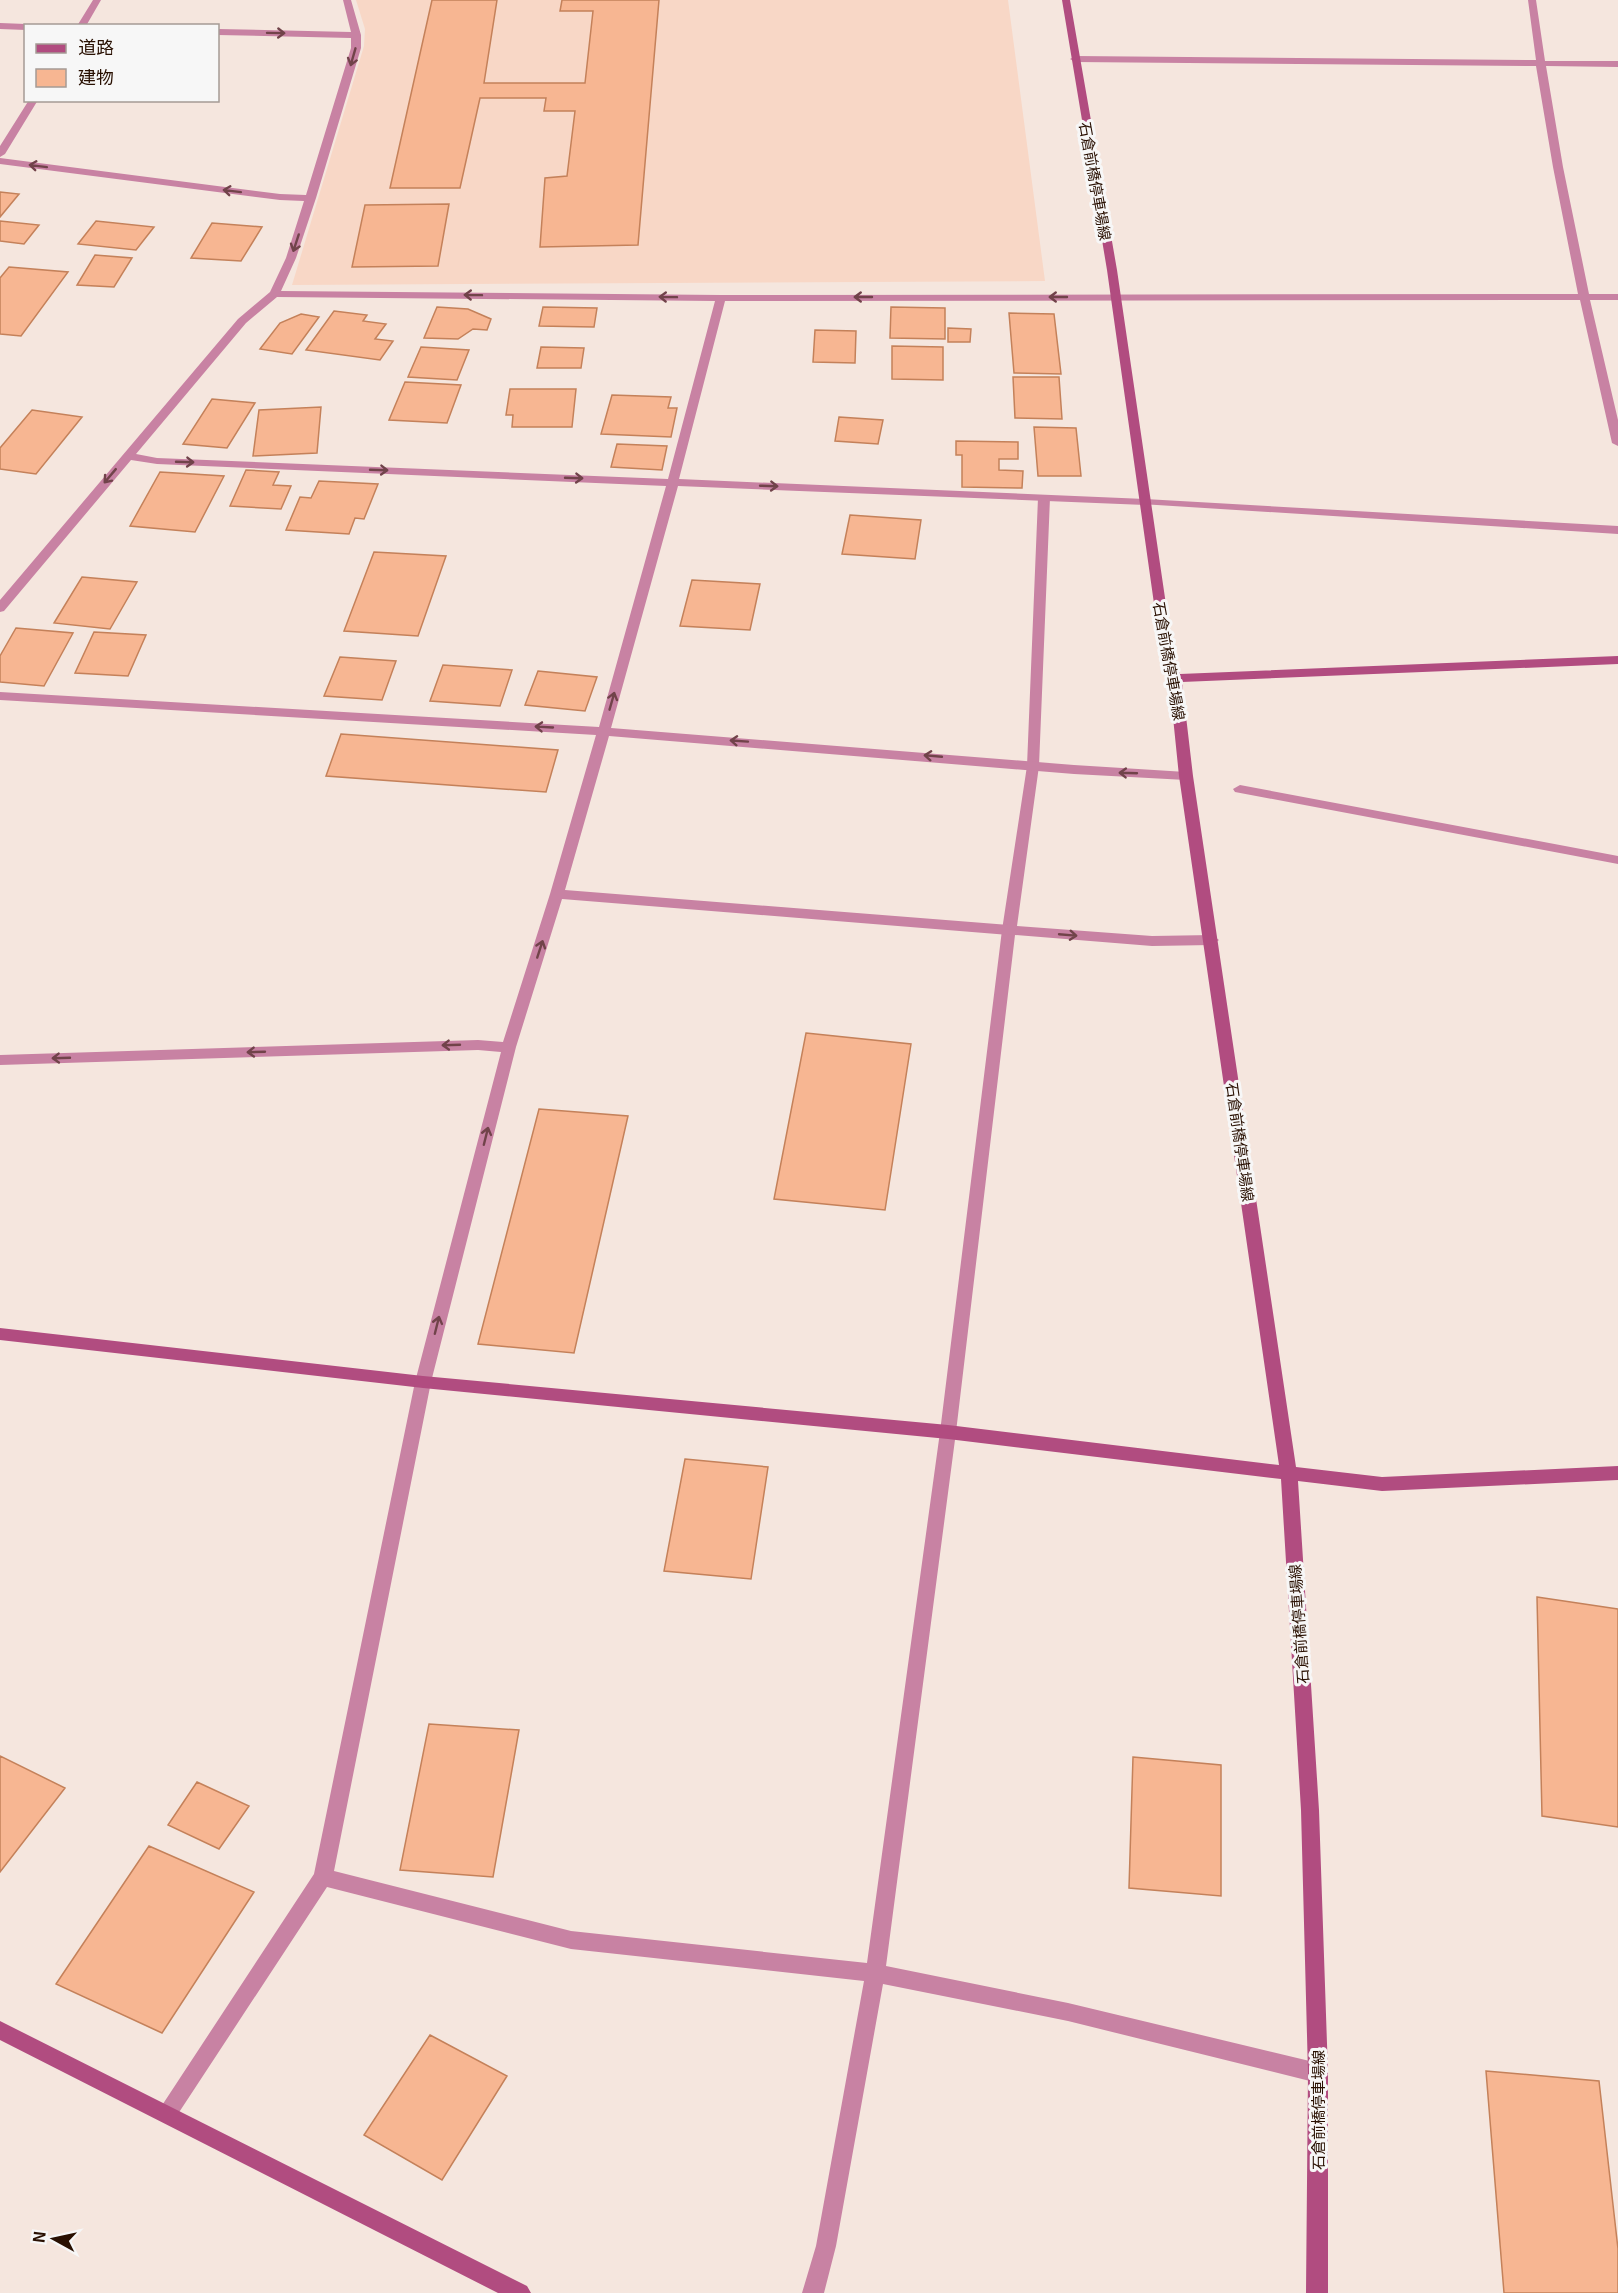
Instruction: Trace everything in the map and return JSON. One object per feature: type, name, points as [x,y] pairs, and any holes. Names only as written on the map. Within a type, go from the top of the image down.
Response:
[{"type":"main road","name":"石倉前橋停車場線","points":[[1066,0],[1116,296],[1164,632],[1175,678],[1186,776],[1289,1474],[1310,1810],[1318,2073],[1317,2293]]},
{"type":"main road","points":[[1175,678],[1618,660]]},
{"type":"main road","points":[[0,1334],[423,1382],[948,1432],[1382,1484],[1618,1473]]},
{"type":"main road","points":[[0,2030],[520,2293]]},
{"type":"street","points":[[82,24],[97,0]]},
{"type":"street","points":[[0,608],[242,321],[274,294],[291,258],[311,198],[356,48],[356,35],[347,0]]},
{"type":"street","points":[[1532,0],[1540,64],[1583,297],[1618,443]]},
{"type":"street","points":[[0,26],[24,27]]},
{"type":"street","points":[[219,32],[356,35]]},
{"type":"street","points":[[1075,59],[1618,64]]},
{"type":"street","points":[[0,154],[33,102]]},
{"type":"street","points":[[0,162],[280,197],[311,198]]},
{"type":"street","points":[[274,294],[721,298],[1618,297]]},
{"type":"street","points":[[167,2113],[323,1877],[423,1382],[509,1047],[557,894],[604,731],[721,298]]},
{"type":"street","points":[[127,456],[157,461],[1144,502],[1618,530]]},
{"type":"street","points":[[813,2293],[826,2246],[875,1973],[948,1432],[1009,930],[1033,766],[1044,498]]},
{"type":"street","points":[[0,696],[604,731],[858,749],[1116,773],[1186,776]]},
{"type":"street","points":[[1240,789],[1618,860]]},
{"type":"street","points":[[557,894],[1133,940],[1212,940]]},
{"type":"street","points":[[0,1060],[478,1044],[509,1047]]},
{"type":"street","points":[[323,1877],[571,1940],[875,1973],[1068,2012],[1318,2073]]},
{"type":"shaded area","points":[[356,0],[1008,0],[1045,281],[292,285],[364,46],[365,29]]},
{"type":"building","points":[[432,0],[497,0],[484,83],[585,83],[593,11],[560,11],[562,0],[659,0],[638,245],[540,247],[545,178],[567,176],[575,111],[544,111],[546,98],[480,98],[460,188],[390,188]]},
{"type":"building","points":[[0,192],[19,194],[0,217]]},
{"type":"building","points":[[449,204],[438,266],[352,267],[365,205]]},
{"type":"building","points":[[0,221],[39,225],[24,244],[0,241]]},
{"type":"building","points":[[96,221],[154,227],[136,250],[78,244]]},
{"type":"building","points":[[212,223],[262,227],[241,261],[191,258]]},
{"type":"building","points":[[95,255],[132,258],[114,287],[77,285]]},
{"type":"building","points":[[9,267],[68,272],[21,336],[0,334],[0,278]]},
{"type":"building","points":[[437,307],[468,309],[491,319],[487,330],[473,329],[458,339],[424,338]]},
{"type":"building","points":[[543,307],[597,308],[594,327],[539,326]]},
{"type":"building","points":[[891,307],[945,308],[945,339],[890,338]]},
{"type":"building","points":[[334,311],[367,315],[363,321],[386,324],[375,339],[393,341],[380,360],[306,350]]},
{"type":"building","points":[[1009,313],[1054,314],[1061,374],[1014,373]]},
{"type":"building","points":[[301,314],[319,317],[292,354],[260,349],[280,323]]},
{"type":"building","points":[[948,328],[971,329],[970,342],[948,342]]},
{"type":"building","points":[[815,330],[856,331],[855,363],[813,362]]},
{"type":"building","points":[[892,346],[943,347],[943,380],[892,379]]},
{"type":"building","points":[[421,347],[469,350],[457,380],[408,377]]},
{"type":"building","points":[[541,347],[584,348],[581,368],[537,368]]},
{"type":"building","points":[[1013,377],[1059,377],[1062,419],[1015,418]]},
{"type":"building","points":[[405,382],[461,385],[447,423],[389,420]]},
{"type":"building","points":[[510,389],[576,389],[572,427],[512,427],[513,415],[506,415]]},
{"type":"building","points":[[612,395],[671,397],[668,408],[677,408],[671,437],[601,434]]},
{"type":"building","points":[[212,399],[255,403],[227,448],[183,444]]},
{"type":"building","points":[[321,407],[317,453],[253,456],[259,410]]},
{"type":"building","points":[[32,410],[82,417],[36,474],[0,469],[0,448]]},
{"type":"building","points":[[839,417],[883,420],[878,444],[835,441]]},
{"type":"building","points":[[1034,427],[1076,428],[1081,476],[1038,476]]},
{"type":"building","points":[[956,441],[1018,442],[1018,459],[999,459],[999,470],[1023,471],[1022,488],[962,487],[962,455],[956,455]]},
{"type":"building","points":[[617,444],[667,446],[662,470],[611,467]]},
{"type":"building","points":[[246,470],[279,472],[273,485],[291,486],[281,509],[230,506]]},
{"type":"building","points":[[160,472],[224,476],[195,532],[130,526]]},
{"type":"building","points":[[319,481],[378,484],[364,519],[355,518],[349,534],[286,530],[300,497],[311,498]]},
{"type":"building","points":[[850,515],[921,520],[915,559],[842,554]]},
{"type":"building","points":[[374,552],[446,556],[418,636],[344,631]]},
{"type":"building","points":[[82,577],[137,582],[110,629],[54,623]]},
{"type":"building","points":[[692,580],[760,584],[750,630],[680,626]]},
{"type":"building","points":[[16,628],[73,633],[44,686],[0,682],[0,656]]},
{"type":"building","points":[[94,632],[146,635],[128,676],[75,673]]},
{"type":"building","points":[[340,657],[396,661],[382,700],[324,696]]},
{"type":"building","points":[[443,665],[512,670],[500,706],[430,701]]},
{"type":"building","points":[[538,671],[597,677],[585,711],[525,705]]},
{"type":"building","points":[[341,734],[558,750],[546,792],[326,776]]},
{"type":"building","points":[[806,1033],[911,1044],[885,1210],[774,1199]]},
{"type":"building","points":[[539,1109],[628,1116],[574,1353],[478,1344]]},
{"type":"building","points":[[685,1459],[768,1467],[751,1579],[664,1571]]},
{"type":"building","points":[[1537,1597],[1618,1609],[1618,1827],[1542,1816]]},
{"type":"building","points":[[429,1724],[519,1730],[493,1877],[400,1870]]},
{"type":"building","points":[[0,1756],[65,1788],[0,1872]]},
{"type":"building","points":[[1133,1757],[1221,1765],[1221,1896],[1129,1888]]},
{"type":"building","points":[[197,1782],[249,1806],[219,1849],[168,1825]]},
{"type":"building","points":[[149,1846],[254,1892],[162,2033],[56,1984]]},
{"type":"building","points":[[430,2035],[507,2076],[442,2180],[364,2135]]},
{"type":"building","points":[[1486,2071],[1599,2081],[1618,2249],[1618,2293],[1504,2293]]}]
